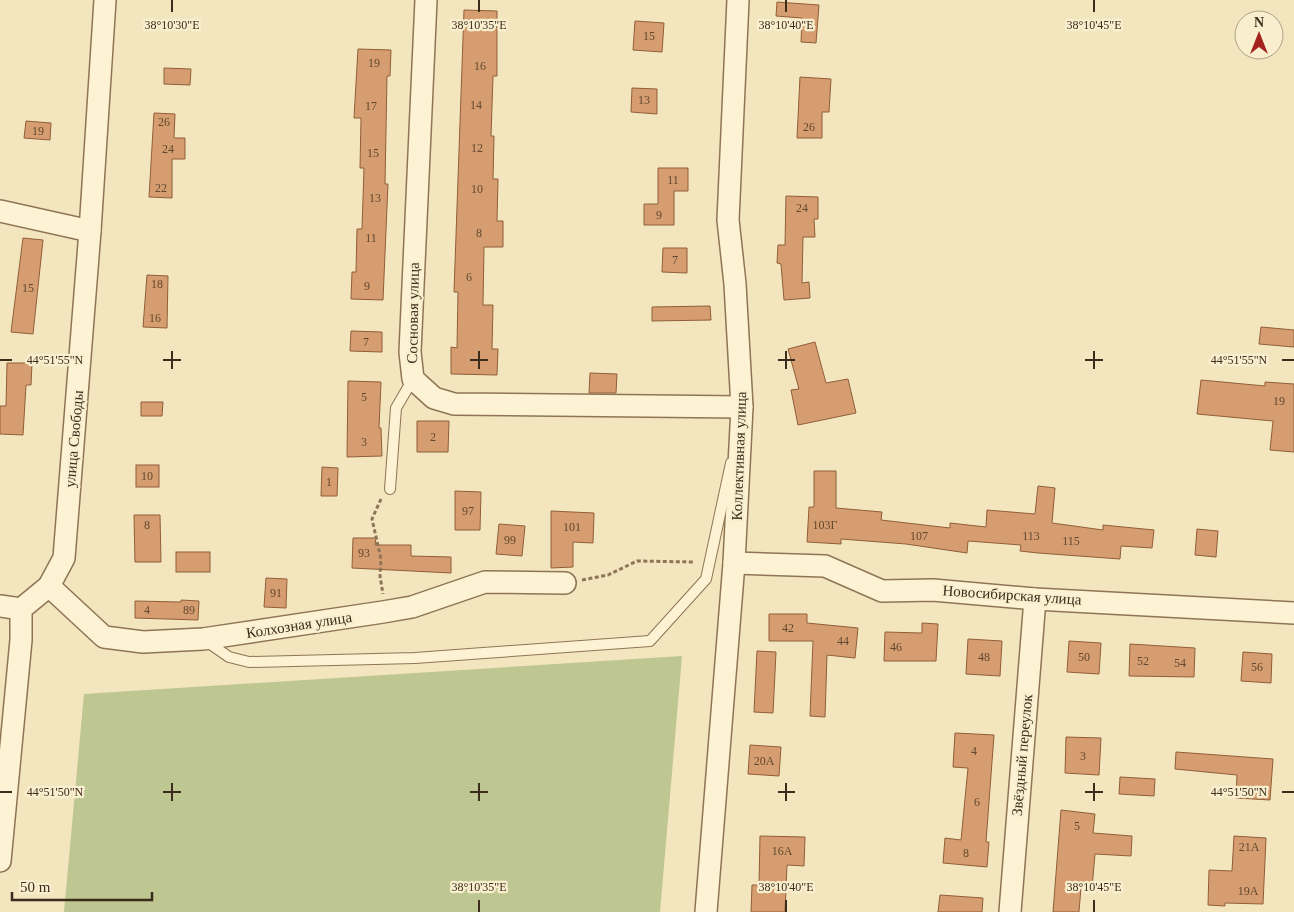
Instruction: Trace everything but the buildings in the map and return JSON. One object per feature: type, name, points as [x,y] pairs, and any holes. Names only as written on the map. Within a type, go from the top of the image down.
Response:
[{"type":"street","name":"улица Свободы","points":[[0,861],[21,640],[10,607],[49,586],[64,558],[90,231],[105,0]]},
{"type":"street","name":"Сосновая улица","points":[[426,0],[410,352],[413,379],[434,398],[454,404],[742,406]]},
{"type":"street","name":"Коллективная улица","points":[[706,912],[734,563],[742,406],[735,284],[728,220],[738,0]]},
{"type":"street","points":[[0,211],[90,231]]},
{"type":"street","name":"Новосибирская улица","points":[[734,563],[824,566],[882,591],[932,590],[1294,613]]},
{"type":"street","name":"Колхозная улица","points":[[49,586],[104,637],[143,642],[203,639],[412,607],[485,582],[564,583]]},
{"type":"street","name":"Звёздный переулок","points":[[1010,912],[1035,598]]},
{"type":"lane","points":[[390,489],[396,408],[413,379]]},
{"type":"lane","points":[[203,639],[229,657],[250,662],[415,658],[650,641],[706,579],[742,406]]},
{"type":"path","points":[[383,612],[381,559],[372,519],[379,501],[390,489]]},
{"type":"path","points":[[564,583],[608,575],[637,561],[710,563]]},
{"type":"green space","points":[[682,656],[660,912],[64,912],[84,694]]}]
